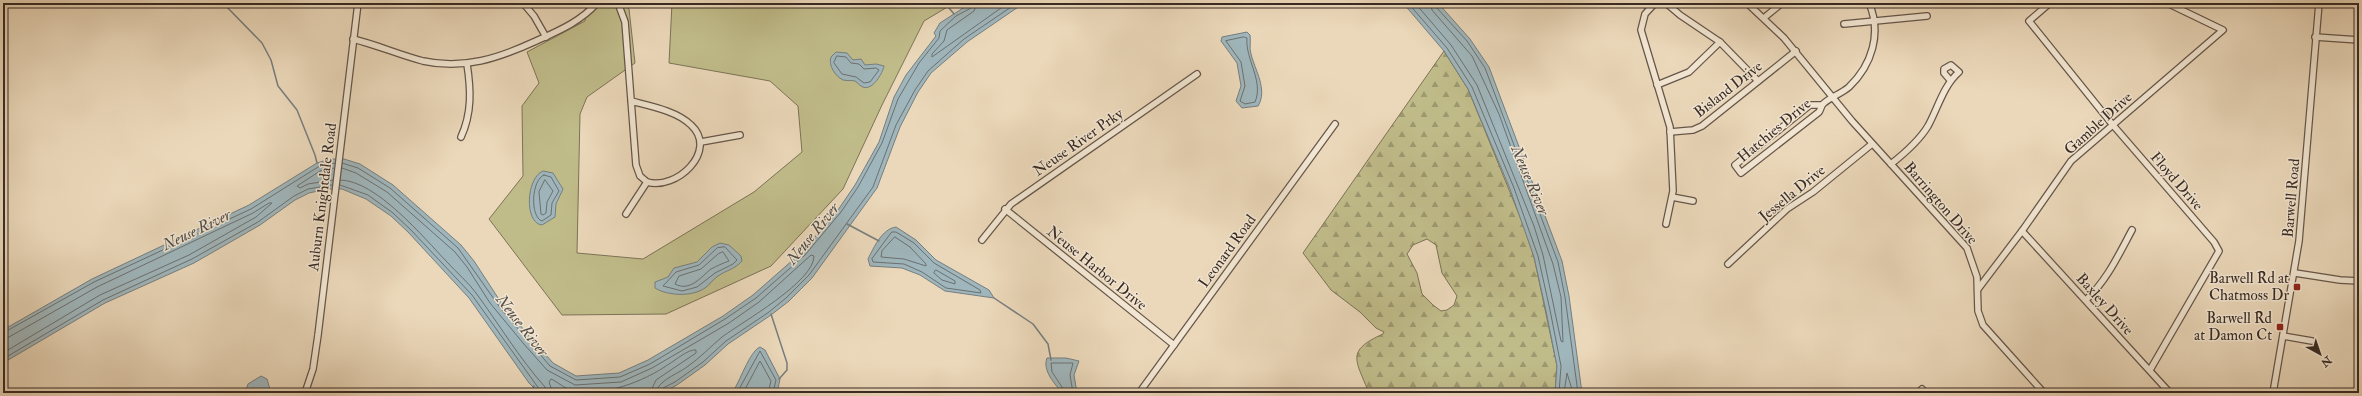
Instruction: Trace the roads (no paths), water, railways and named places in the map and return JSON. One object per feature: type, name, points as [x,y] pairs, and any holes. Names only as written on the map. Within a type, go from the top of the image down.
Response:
[{"type":"street","name":"Auburn Knightdale Road","points":[[305,393],[313,369],[316,352],[358,3]]},
{"type":"street","points":[[523,3],[534,16],[546,37]]},
{"type":"street","points":[[353,38],[423,61],[467,64],[501,56],[546,37],[580,19],[598,3]]},
{"type":"street","points":[[618,3],[625,22],[631,101],[636,165],[640,176],[647,182],[661,183],[686,171],[698,156],[701,142],[696,130],[687,121],[631,101]]},
{"type":"street","points":[[1644,3],[1650,8]]},
{"type":"street","points":[[1655,3],[1643,18],[1641,30],[1670,132],[1672,197],[1666,224]]},
{"type":"street","points":[[1666,3],[1680,15],[1720,42],[1758,81]]},
{"type":"street","name":"Barrington Drive","points":[[1747,3],[1765,17],[1796,51],[1833,99],[1872,144],[1967,248],[1974,266],[1978,289],[1978,311],[1983,325],[2044,393]]},
{"type":"street","points":[[1765,17],[1782,3]]},
{"type":"street","name":"Hatchies Drive","points":[[1822,105],[1819,112],[1741,173],[1735,165],[1810,105],[1822,105],[1833,99],[1854,82],[1867,65],[1874,44],[1873,23],[1869,3]]},
{"type":"street","name":"Floyd Drive","points":[[2050,3],[2029,21],[2112,124],[2214,242],[2219,251],[2150,370]]},
{"type":"street","name":"Gamble Drive","points":[[1978,289],[2022,231],[2071,161],[2112,124],[2212,41],[2223,30],[2167,3]]},
{"type":"street","name":"Barwell Road","points":[[2273,393],[2295,273],[2303,207],[2315,37],[2319,3]]},
{"type":"street","points":[[1844,24],[1873,23],[1927,16]]},
{"type":"street","points":[[2315,37],[2359,40]]},
{"type":"street","points":[[1657,85],[1689,72],[1720,42]]},
{"type":"street","name":"Bisland Drive","points":[[1670,132],[1693,130],[1702,126],[1796,51]]},
{"type":"street","points":[[461,137],[467,121],[470,105],[467,64]]},
{"type":"street","points":[[1891,164],[1922,134],[1950,80],[1959,72],[1951,65],[1948,65],[1944,69],[1944,73],[1950,80]]},
{"type":"street","name":"Neuse River Prky","points":[[982,240],[1005,209],[1197,74]]},
{"type":"street","name":"Leonard Road","points":[[1139,393],[1335,124]]},
{"type":"street","points":[[701,142],[740,135]]},
{"type":"street","name":"Jessella Drive","points":[[1728,264],[1787,209],[1813,192],[1872,144]]},
{"type":"street","points":[[626,214],[647,182]]},
{"type":"street","points":[[1672,197],[1693,201]]},
{"type":"street","name":"Neuse Harbor Drive","points":[[1005,209],[1174,345]]},
{"type":"street","points":[[2086,300],[2100,286],[2109,273],[2132,230]]},
{"type":"street","name":"Baxley Drive","points":[[2022,231],[2170,393]]},
{"type":"street","points":[[2295,273],[2340,280],[2359,281]]},
{"type":"street","points":[[2283,336],[2312,342]]},
{"type":"water","points":[[971,3],[1024,3],[967,42],[931,73],[918,92],[900,127],[877,188],[812,278],[789,301],[771,315],[728,344],[705,365],[677,385],[662,393],[539,393],[529,383],[469,298],[408,232],[391,216],[366,199],[342,189],[327,189],[309,193],[295,200],[260,225],[194,263],[105,303],[3,363],[3,330],[92,279],[249,205],[317,163],[330,159],[344,159],[360,164],[393,185],[461,245],[474,261],[504,307],[553,363],[576,376],[619,373],[648,360],[723,316],[753,295],[802,252],[838,210],[855,185],[879,142],[894,97],[906,75],[936,36],[934,33],[940,23]]},
{"type":"water","name":"Neuse River","points":[[1403,3],[1438,3],[1470,39],[1489,67],[1562,261],[1569,296],[1582,393],[1555,393],[1557,366],[1546,311],[1534,257],[1510,189],[1468,89],[1444,51]]},
{"type":"water","points":[[1247,32],[1250,35],[1250,52],[1260,80],[1262,93],[1258,106],[1242,108],[1236,101],[1241,86],[1237,63],[1221,41],[1222,37]]},
{"type":"water","points":[[836,52],[847,53],[853,60],[861,59],[865,65],[876,64],[884,66],[880,76],[874,84],[867,87],[862,87],[855,81],[843,80],[835,73],[830,63],[831,57]]},
{"type":"water","points":[[543,171],[553,173],[563,189],[556,204],[555,217],[542,225],[536,222],[532,217],[529,200],[533,182],[537,175]]},
{"type":"water","points":[[896,227],[916,240],[936,260],[989,290],[994,298],[945,291],[920,275],[902,268],[870,266],[868,259],[879,239],[891,228]]},
{"type":"water","points":[[720,243],[729,245],[741,256],[742,261],[734,268],[716,277],[705,288],[694,293],[673,294],[660,291],[655,288],[655,282],[668,277],[674,268],[697,262],[712,247]]},
{"type":"water","points":[[760,347],[765,350],[780,379],[777,393],[732,393],[748,361]]},
{"type":"water","points":[[1047,358],[1066,358],[1079,361],[1074,375],[1077,393],[1063,393],[1056,386],[1046,367]]},
{"type":"water","points":[[261,376],[267,379],[271,393],[245,393],[248,384]]},
{"type":"waterway","points":[[223,3],[262,43],[271,60],[278,86],[297,110],[317,163]]},
{"type":"waterway","points":[[945,3],[954,14]]},
{"type":"waterway","points":[[847,224],[879,241]]},
{"type":"waterway","points":[[994,298],[1033,324],[1048,344],[1051,360]]},
{"type":"waterway","points":[[771,314],[787,363],[787,370],[779,379]]},
{"type":"waterway","points":[[531,393],[534,386]]},
{"type":"place","name":"Barwell Rd at Chatmoss Dr","points":[[2297,287]]},
{"type":"place","name":"Barwell Rd at Damon Ct","points":[[2280,327]]}]
